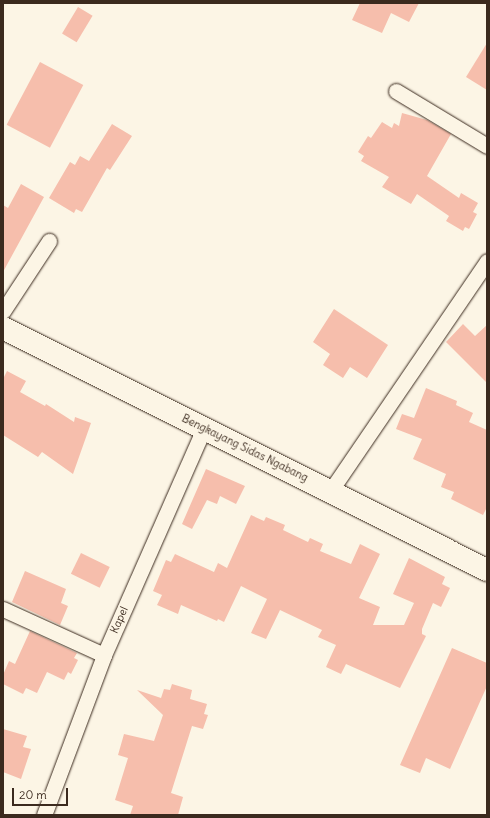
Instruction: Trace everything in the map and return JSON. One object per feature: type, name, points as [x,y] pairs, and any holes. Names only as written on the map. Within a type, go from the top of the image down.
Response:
[{"type":"highway","name":"Bengkayang Sidas Ngabang","points":[[3,328],[331,490],[487,570]]},
{"type":"street","points":[[396,91],[487,146]]},
{"type":"street","points":[[3,311],[49,241]]},
{"type":"street","points":[[331,490],[487,261]]},
{"type":"street","name":"Kapel","points":[[44,815],[104,655],[204,428]]},
{"type":"street","points":[[3,609],[104,655]]},
{"type":"building","points":[[360,3],[419,3],[409,22],[391,13],[382,33],[352,20]]},
{"type":"building","points":[[78,7],[93,16],[77,42],[62,34]]},
{"type":"building","points":[[487,43],[487,90],[466,77]]},
{"type":"building","points":[[40,62],[83,85],[50,148],[7,125]]},
{"type":"building","points":[[402,113],[427,120],[451,134],[427,176],[459,198],[461,193],[478,203],[473,212],[477,214],[469,229],[465,227],[463,231],[446,221],[449,216],[417,194],[411,204],[382,187],[389,177],[361,161],[364,156],[358,152],[368,136],[371,138],[382,122],[392,128],[394,123],[399,126]]},
{"type":"building","points":[[112,124],[132,136],[110,170],[107,168],[82,212],[76,209],[74,213],[49,198],[70,162],[75,165],[80,156],[89,161]]},
{"type":"building","points":[[21,184],[44,197],[3,272],[3,205],[8,208]]},
{"type":"building","points":[[334,309],[388,345],[367,378],[350,367],[343,378],[323,365],[330,354],[313,342]]},
{"type":"building","points":[[463,324],[475,336],[487,325],[487,383],[446,342]]},
{"type":"building","points":[[7,371],[26,381],[20,392],[45,406],[46,404],[74,422],[75,417],[91,423],[73,474],[42,452],[38,457],[3,435],[3,379]]},
{"type":"building","points":[[426,388],[457,401],[456,405],[473,413],[469,422],[487,430],[487,507],[483,515],[451,499],[454,492],[441,487],[446,474],[413,459],[422,439],[396,429],[402,414],[414,418]]},
{"type":"building","points":[[206,469],[245,486],[236,504],[220,496],[217,504],[207,500],[192,529],[182,524]]},
{"type":"building","points":[[251,515],[264,521],[266,517],[285,525],[283,530],[308,542],[310,538],[323,544],[320,551],[351,564],[360,544],[380,554],[359,598],[380,607],[373,625],[404,625],[414,603],[393,594],[409,558],[445,577],[442,584],[450,588],[441,607],[433,603],[422,629],[422,634],[426,636],[400,688],[346,664],[341,674],[326,667],[336,645],[318,637],[322,630],[280,610],[266,639],[251,633],[267,599],[241,586],[224,622],[218,619],[217,621],[181,605],[178,614],[157,605],[162,595],[153,591],[166,560],[171,562],[175,554],[214,572],[218,563],[227,568]]},
{"type":"building","points":[[81,553],[110,567],[100,588],[71,574]]},
{"type":"building","points":[[25,571],[66,589],[61,603],[68,606],[60,625],[12,602]]},
{"type":"building","points":[[30,631],[77,653],[74,658],[78,660],[71,674],[68,672],[64,680],[47,672],[37,693],[26,688],[23,694],[3,684],[3,675],[9,661],[15,664]]},
{"type":"building","points":[[452,648],[487,663],[487,686],[450,769],[426,758],[420,773],[400,765]]},
{"type":"building","points":[[172,684],[192,690],[190,699],[207,704],[204,714],[208,715],[203,729],[192,726],[171,793],[183,797],[178,815],[130,815],[133,806],[115,800],[128,758],[118,755],[124,734],[154,741],[163,715],[137,690],[161,698],[164,689],[170,690]]},
{"type":"building","points":[[3,729],[27,736],[23,747],[31,749],[21,779],[3,772]]}]
